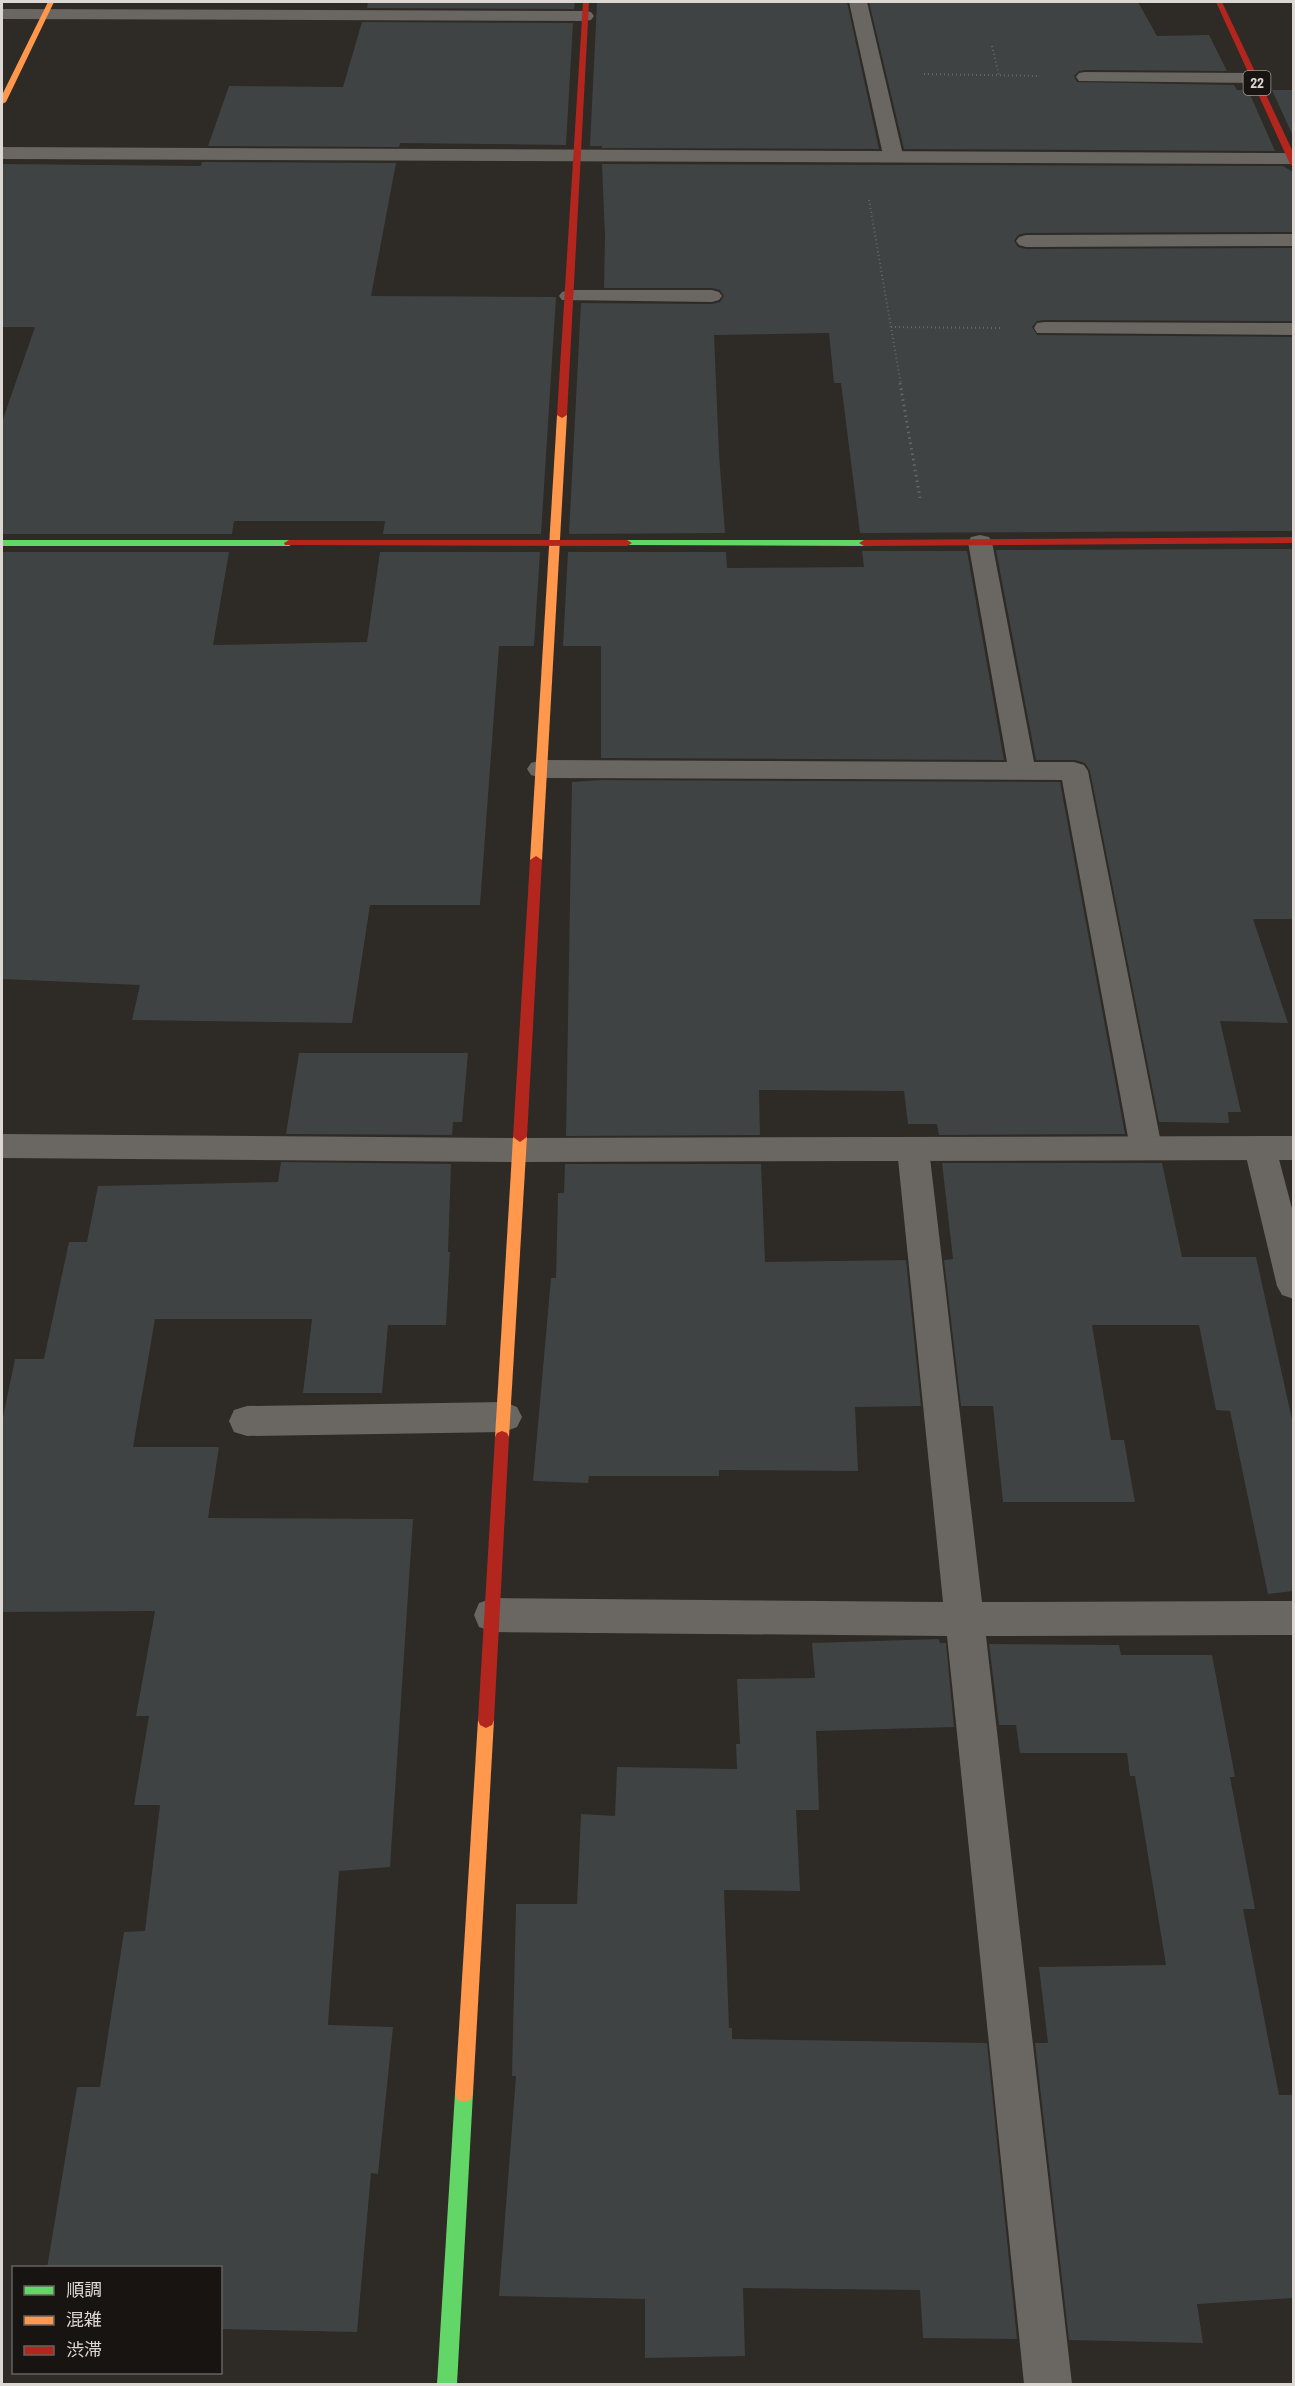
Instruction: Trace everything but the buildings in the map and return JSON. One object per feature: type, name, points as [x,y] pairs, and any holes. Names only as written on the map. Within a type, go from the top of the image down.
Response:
[{"type":"street","points":[[858,2],[893,155]]},
{"type":"street","name":"22","points":[[1219,2],[1292,157]]},
{"type":"street","points":[[2,102],[48,8]]},
{"type":"street","points":[[2,14],[48,8],[586,9],[447,2385]]},
{"type":"street","points":[[1085,77],[1255,78]]},
{"type":"street","points":[[2,153],[1292,157]]},
{"type":"street","points":[[1026,241],[1293,240]]},
{"type":"street","points":[[569,296],[712,296]]},
{"type":"street","points":[[1045,328],[1293,328]]},
{"type":"street","points":[[2,543],[555,544],[1293,540]]},
{"type":"street","points":[[980,542],[1022,771]]},
{"type":"street","points":[[541,770],[1074,771],[1146,1148]]},
{"type":"street","points":[[2,1146],[520,1150],[1293,1148]]},
{"type":"street","points":[[1260,1148],[1293,1286]]},
{"type":"street","points":[[913,1149],[1048,2385]]},
{"type":"street","points":[[247,1421],[504,1417]]},
{"type":"street","points":[[493,1615],[964,1619],[1293,1618]]},
{"type":"path","points":[[992,46],[999,75]]},
{"type":"path","points":[[874,74],[1085,77]]},
{"type":"path","points":[[861,155],[928,543]]},
{"type":"path","points":[[891,327],[1045,328]]},
{"type":"traffic: fast","points":[[2,543],[289,543]]},
{"type":"traffic: fast","points":[[627,543],[864,543]]},
{"type":"traffic: fast","points":[[447,2384],[464,2093]]},
{"type":"traffic: slow","points":[[2,102],[51,2]]},
{"type":"traffic: slow","points":[[536,860],[562,415]]},
{"type":"traffic: slow","points":[[502,1437],[520,1137]]},
{"type":"traffic: slow","points":[[464,2093],[486,1720]]},
{"type":"traffic: jam","points":[[562,415],[586,2]]},
{"type":"traffic: jam","points":[[1219,2],[1294,164]]},
{"type":"traffic: jam","points":[[864,543],[1294,540]]},
{"type":"traffic: jam","points":[[289,543],[627,543]]},
{"type":"traffic: jam","points":[[520,1137],[536,860]]},
{"type":"traffic: jam","points":[[486,1720],[502,1437]]}]
